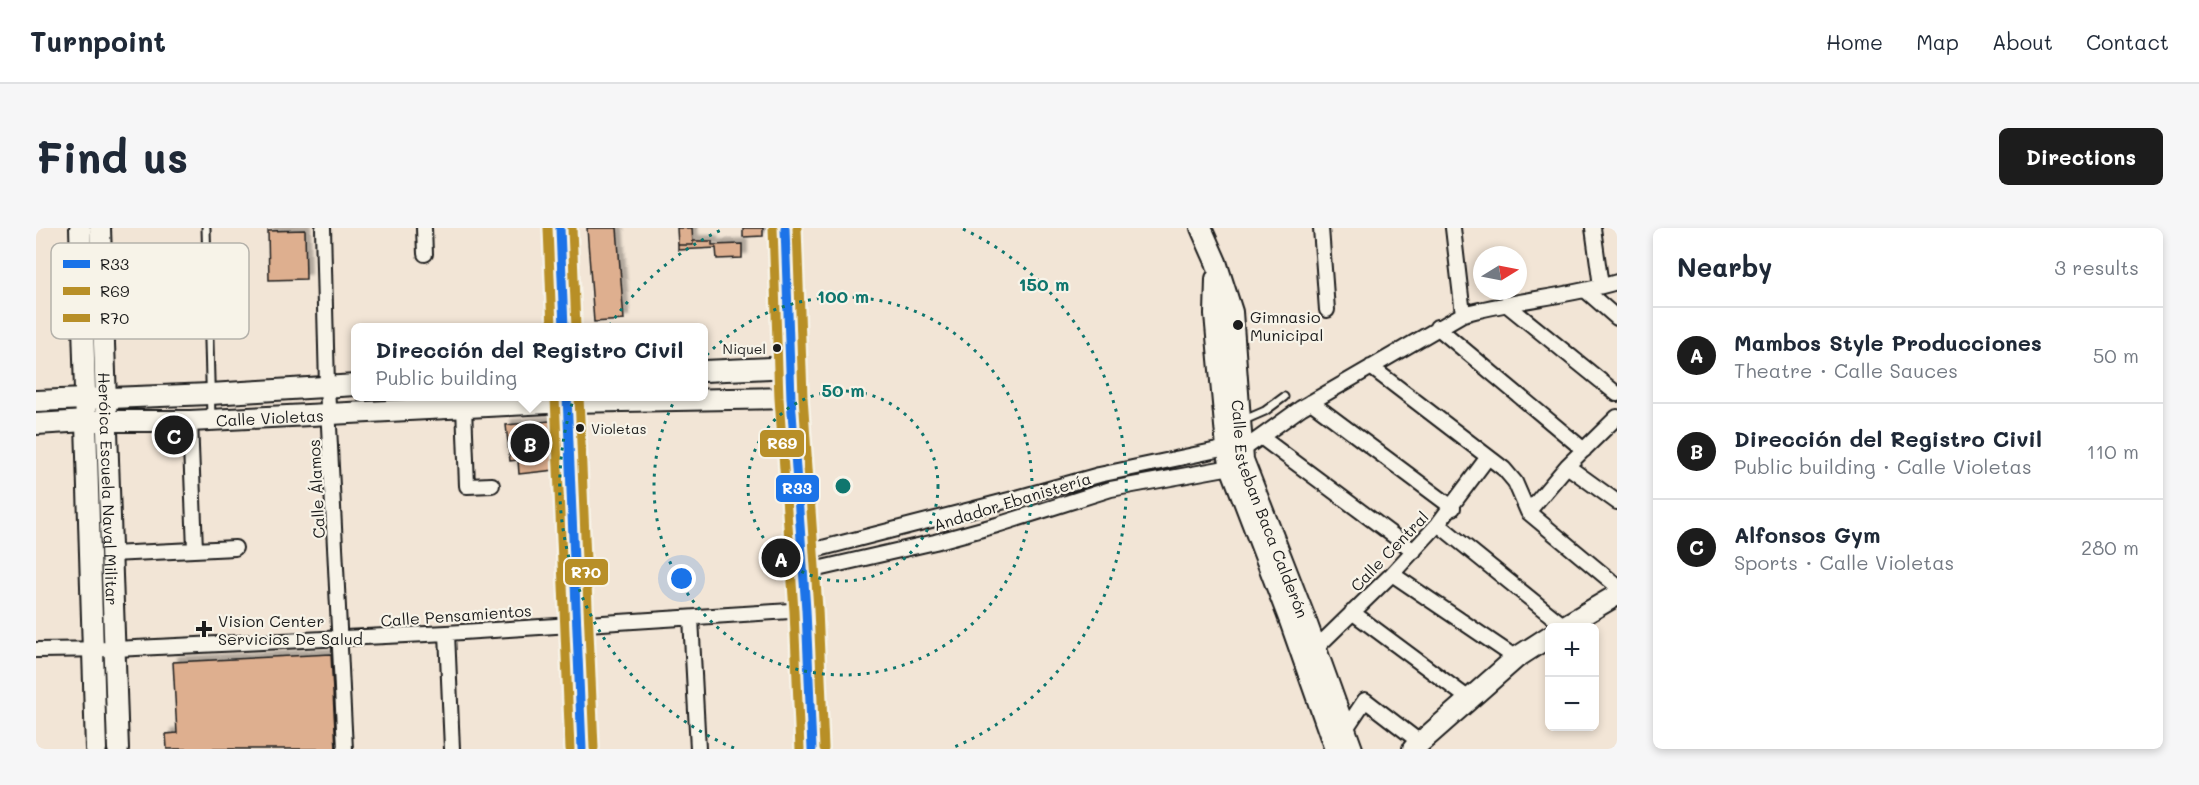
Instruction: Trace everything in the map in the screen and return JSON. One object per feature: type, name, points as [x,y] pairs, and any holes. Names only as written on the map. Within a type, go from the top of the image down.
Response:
[{"type":"street","name":"Heróica Escuela Naval Militar","points":[[80,228],[81,243]]},
{"type":"street","name":"Heróica Escuela Naval Militar","points":[[100,228],[101,243]]},
{"type":"street","name":"Calle Álamos","points":[[323,228],[327,386],[345,749]]},
{"type":"street","points":[[424,228],[425,254]]},
{"type":"street","points":[[560,228],[564,323]]},
{"type":"street","points":[[785,228],[791,398],[806,610],[812,749]]},
{"type":"street","name":"Calle Esteban Baca Calderón","points":[[1201,228],[1216,262],[1215,314],[1232,422],[1232,456],[1263,528],[1310,655],[1352,749]]},
{"type":"street","points":[[1321,228],[1327,310]]},
{"type":"street","points":[[1453,228],[1462,314]]},
{"type":"street","points":[[1593,228],[1601,286]]},
{"type":"street","name":"Andador Ebanistería","points":[[803,562],[997,525],[1111,489],[1232,456],[1311,402],[1462,314],[1617,282]]},
{"type":"street","points":[[1585,290],[1617,318]]},
{"type":"street","points":[[1506,304],[1617,394]]},
{"type":"street","points":[[1437,327],[1584,450]]},
{"type":"street","name":"Heróica Escuela Naval Militar","points":[[84,339],[96,749]]},
{"type":"street","name":"Heróica Escuela Naval Militar","points":[[104,339],[118,749]]},
{"type":"street","points":[[708,371],[791,367]]},
{"type":"street","points":[[1371,367],[1488,457],[1515,482],[1528,512],[1617,585]]},
{"type":"street","name":"Calle Violetas","points":[[36,401],[351,385]]},
{"type":"street","name":"Calle Violetas","points":[[708,398],[791,398]]},
{"type":"street","name":"Calle Violetas","points":[[36,424],[86,421],[190,421],[542,401]]},
{"type":"street","points":[[568,401],[582,749]]},
{"type":"street","points":[[1311,402],[1452,508]]},
{"type":"street","points":[[464,407],[467,486],[492,485]]},
{"type":"street","points":[[190,421],[195,549]]},
{"type":"street","points":[[1528,512],[1567,466],[1614,425]]},
{"type":"street","points":[[1261,437],[1414,551]]},
{"type":"street","name":"Andador Ebanistería","points":[[803,562],[1099,475],[1232,456]]},
{"type":"street","name":"Calle Central","points":[[1310,655],[1414,551],[1452,508],[1488,457]]},
{"type":"street","points":[[1567,466],[1617,502]]},
{"type":"street","points":[[1438,524],[1550,623]]},
{"type":"street","points":[[111,554],[235,548]]},
{"type":"street","points":[[1392,574],[1516,658]]},
{"type":"street","points":[[1570,623],[1617,595]]},
{"type":"street","name":"Calle Pensamientos","points":[[36,650],[93,650],[339,639],[806,610]]},
{"type":"street","points":[[1352,612],[1469,699]]},
{"type":"street","points":[[691,618],[698,749]]},
{"type":"street","points":[[447,633],[452,749]]},
{"type":"street","points":[[1345,730],[1365,700],[1417,746],[1516,658],[1545,639]]},
{"type":"street","name":"Calle Esteban Baca Calderón","points":[[1310,655],[1335,749]]},
{"type":"lane","points":[[206,228],[206,243]]},
{"type":"lane","points":[[209,339],[211,420]]},
{"type":"lane","points":[[1232,422],[1259,415],[1284,397]]},
{"type":"building","points":[[587,228],[617,228],[624,320],[594,322]]},
{"type":"building","points":[[677,228],[692,228],[693,245],[678,245]]},
{"type":"building","points":[[743,228],[763,228],[763,236],[743,237]]},
{"type":"building","points":[[305,230],[306,279],[269,280],[268,231]]},
{"type":"building","points":[[693,241],[712,241],[712,245],[742,244],[742,258],[717,259],[716,248],[678,250],[678,245],[693,245]]},
{"type":"building","points":[[550,421],[555,470],[519,474],[518,460],[510,461],[506,425]]},
{"type":"building","points":[[331,654],[336,749],[167,749],[166,734],[177,733],[173,662]]},
{"type":"transit line","name":"R69","points":[[548,228],[552,323]]},
{"type":"transit line","name":"R33","points":[[560,228],[564,323]]},
{"type":"transit line","name":"R70","points":[[572,228],[576,323]]},
{"type":"transit line","name":"R69","points":[[773,228],[779,398],[794,611],[800,749]]},
{"type":"transit line","name":"R33","points":[[785,228],[791,398],[806,610],[812,749]]},
{"type":"transit line","name":"R70","points":[[797,228],[803,397],[818,609],[824,748]]},
{"type":"transit line","name":"R69","points":[[555,401],[570,749]]},
{"type":"transit line","name":"R33","points":[[567,401],[582,749]]},
{"type":"transit line","name":"R70","points":[[579,401],[594,748]]},
{"type":"place","name":"Gimnasio Municipal","points":[[1238,325]]},
{"type":"place","name":"Niquel","points":[[777,348]]},
{"type":"place","name":"Violetas","points":[[580,428]]},
{"type":"place","name":"Alfonsos Gym","points":[[174,435]]},
{"type":"place","name":"Dirección del Registro Civil","points":[[530,443]]},
{"type":"place","name":"Mambos Style Producciones","points":[[781,558]]},
{"type":"place","name":"Vision Center Servicios De Salud","points":[[204,629]]}]
